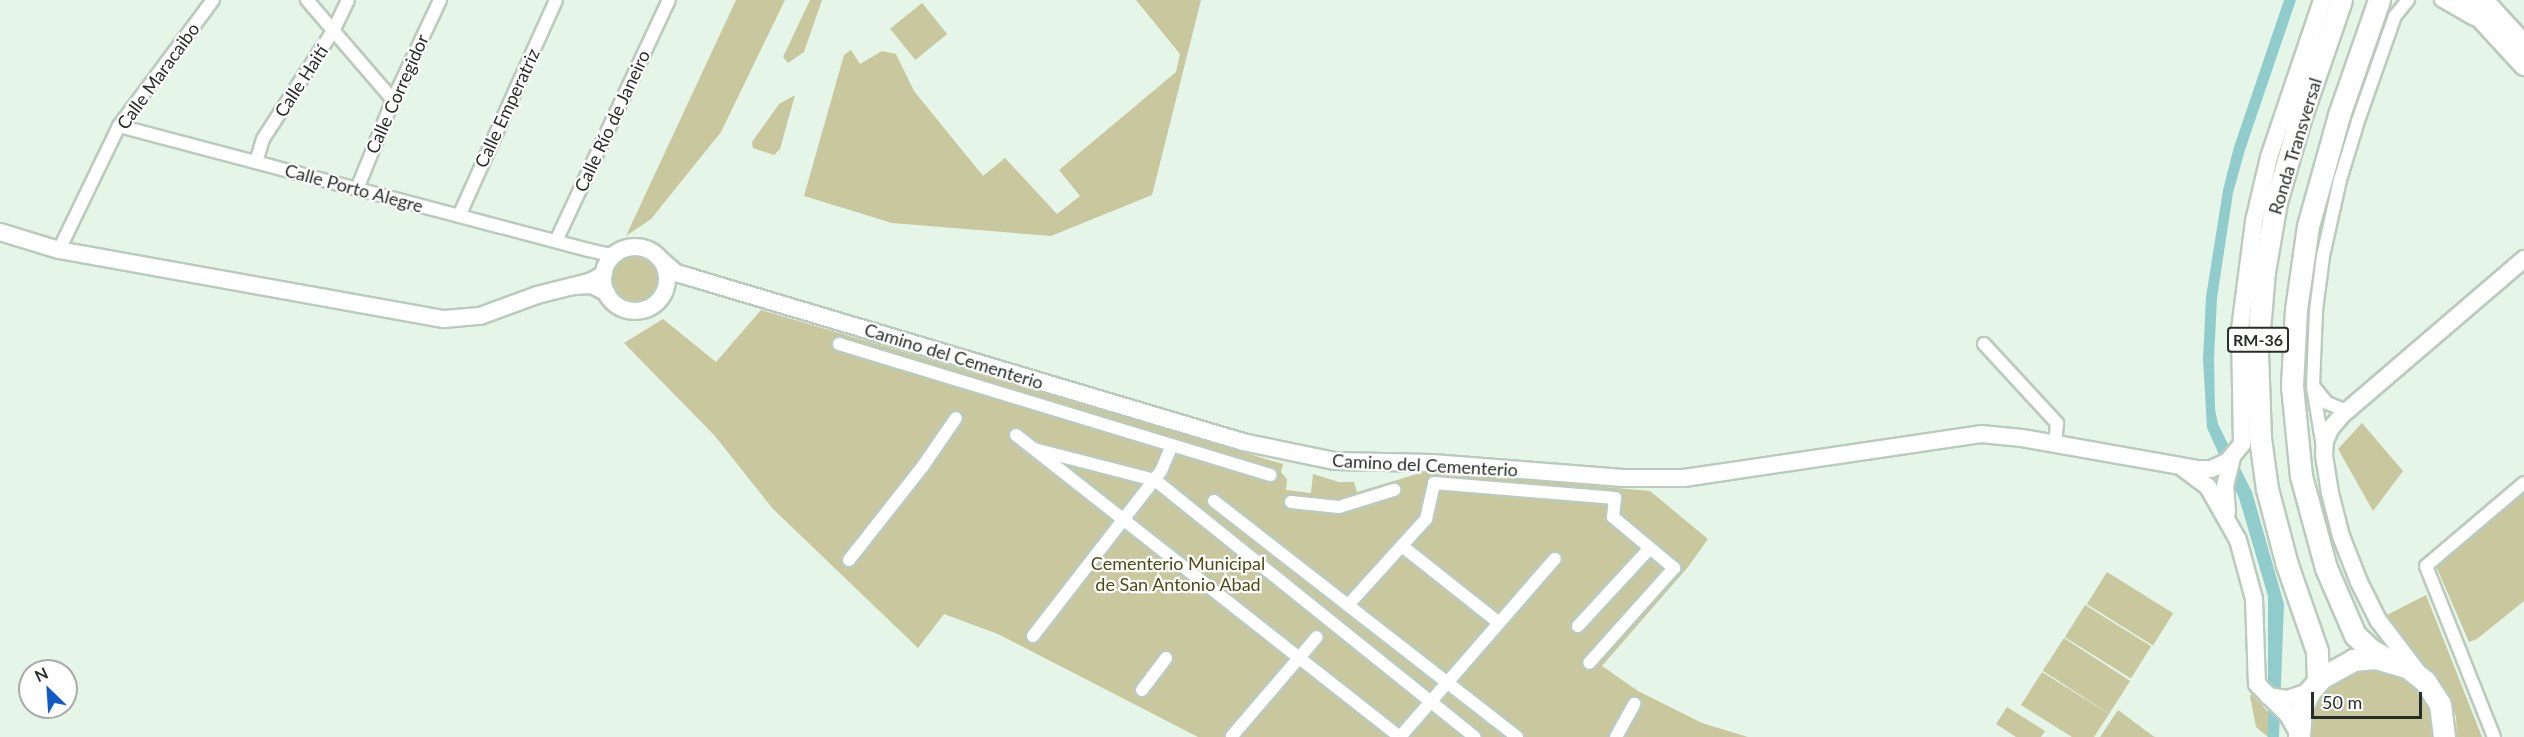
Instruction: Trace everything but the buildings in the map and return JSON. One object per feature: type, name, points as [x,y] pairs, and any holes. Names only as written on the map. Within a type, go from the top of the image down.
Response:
[{"type":"highway","name":"Ronda Transversal","points":[[2313,687],[2317,651],[2287,565],[2267,489],[2260,438],[2257,353],[2264,272],[2276,202],[2300,119],[2341,0]]},
{"type":"highway","name":"Ronda Transversal","points":[[2379,0],[2339,115],[2308,226],[2296,309],[2292,386],[2301,476],[2311,521],[2329,576],[2355,635],[2368,647],[2390,660]]},
{"type":"highway","name":"RM-36","points":[[2299,736],[2301,710],[2313,687],[2330,671],[2353,660],[2390,660],[2407,667],[2426,681],[2440,704],[2444,737]]},
{"type":"main road","points":[[2463,0],[2524,66]]},
{"type":"main road","points":[[2484,0],[2524,44]]},
{"type":"main road","points":[[2228,519],[2225,486],[2232,458],[2242,444],[2240,329],[2256,210],[2269,157],[2316,5]]},
{"type":"main road","points":[[0,232],[59,250],[444,319],[480,316],[537,295],[592,281],[604,271],[617,252],[640,247],[660,259],[667,273],[664,291]]},
{"type":"main road","name":"Camino del Cementerio","points":[[660,259],[670,269],[693,278],[1243,442],[1335,461],[1432,463],[1653,479],[1738,472],[1959,436],[2002,435],[2211,469],[2232,458]]},
{"type":"main road","points":[[2426,681],[2378,620],[2359,582],[2336,515],[2324,454],[2330,429],[2347,411],[2524,259]]},
{"type":"main road","points":[[604,271],[606,293]]},
{"type":"main road","points":[[573,286],[592,285],[606,293],[619,306],[637,310],[652,306],[676,279],[693,278]]},
{"type":"main road","points":[[2177,465],[2198,477],[2208,487],[2228,519],[2244,559],[2254,599],[2256,679],[2260,688],[2288,715],[2299,736]]},
{"type":"main road","points":[[2268,696],[2287,699],[2313,687]]},
{"type":"street","name":"Calle Maracaibo","points":[[59,250],[119,126],[213,0]]},
{"type":"street","points":[[307,0],[393,100]]},
{"type":"street","name":"Calle Haití","points":[[256,162],[263,139],[333,31],[348,0]]},
{"type":"street","name":"Calle Corregidor","points":[[357,189],[393,100],[440,0]]},
{"type":"street","name":"Calle Emperatriz","points":[[459,216],[556,0]]},
{"type":"street","name":"Calle Río de Janeiro","points":[[556,241],[669,0]]},
{"type":"street","points":[[2324,454],[2313,386],[2319,282],[2332,210],[2358,121],[2395,16],[2408,0]]},
{"type":"street","points":[[2441,0],[2487,26]]},
{"type":"street","name":"Calle Porto Alegre","points":[[119,126],[589,250],[607,254],[617,252]]},
{"type":"street","points":[[589,250],[600,256],[604,271]]},
{"type":"street","points":[[839,344],[1271,475]]},
{"type":"street","points":[[1984,344],[2058,423],[2055,444]]},
{"type":"street","points":[[2313,386],[2327,403],[2347,411]]},
{"type":"street","points":[[849,560],[923,466],[956,418]]},
{"type":"street","points":[[1016,435],[1126,519],[1400,737],[1555,559]]},
{"type":"street","points":[[1033,636],[1155,480],[1172,445]]},
{"type":"street","points":[[1035,449],[1155,480],[1475,737]]},
{"type":"street","points":[[1349,604],[1426,519],[1434,483],[1615,498],[1613,517],[1674,568],[1589,663]]},
{"type":"street","points":[[2494,737],[2426,566],[2524,483]]},
{"type":"street","points":[[1291,502],[1339,507],[1394,490]]},
{"type":"street","points":[[1214,501],[1517,737]]},
{"type":"street","points":[[1402,546],[1499,623]]},
{"type":"street","points":[[1578,626],[1650,548]]},
{"type":"street","points":[[1232,736],[1317,637]]},
{"type":"street","points":[[1142,690],[1166,658]]},
{"type":"street","points":[[1616,737],[1634,704]]},
{"type":"green space","points":[[736,0],[785,0],[721,132],[651,219],[626,236]]},
{"type":"green space","points":[[810,0],[822,0],[804,52],[788,63],[783,57]]},
{"type":"green space","points":[[1136,0],[1201,0],[1152,195],[1051,236],[892,223],[804,196],[844,55],[851,50],[860,64],[882,51],[896,54],[914,91],[983,176],[1005,158],[1057,214],[1080,196],[1059,170],[1176,72],[1180,54]]},
{"type":"green space","points":[[922,3],[947,34],[915,60],[890,29]]},
{"type":"green space","points":[[795,95],[780,149],[774,155],[753,148],[752,142],[779,104]]},
{"type":"green space","points":[[629,248],[641,248],[657,257],[664,267],[666,279],[664,291],[657,301],[641,310],[629,310],[618,305],[609,296],[604,285],[604,273],[609,262],[618,253]]},
{"type":"green space","name":"Cementerio Municipal de San Antonio Abad","points":[[761,310],[1283,464],[1281,472],[1287,479],[1286,490],[1311,493],[1313,474],[1339,482],[1354,482],[1357,492],[1427,471],[1650,491],[1708,539],[1688,567],[1602,666],[1638,691],[1702,723],[1748,737],[1198,737],[998,634],[944,614],[918,648],[773,509],[715,436],[624,343],[663,319],[716,362]]},
{"type":"green space","points":[[2362,423],[2403,471],[2373,511],[2338,449]]},
{"type":"green space","points":[[2524,492],[2524,601],[2477,639],[2469,642],[2436,566]]},
{"type":"green space","points":[[2107,572],[2173,613],[2153,646],[2087,604]]},
{"type":"green space","points":[[2426,595],[2482,737],[2457,737],[2456,717],[2447,690],[2390,625],[2387,615]]},
{"type":"green space","points":[[2085,605],[2151,646],[2131,679],[2065,637]]},
{"type":"green space","points":[[2064,638],[2130,681],[2109,714],[2043,671]]},
{"type":"green space","points":[[2341,664],[2417,673],[2444,737],[2299,737],[2299,719]]},
{"type":"green space","points":[[2042,672],[2109,714],[2094,737],[2072,737],[2021,705]]},
{"type":"green space","points":[[2252,694],[2268,712],[2268,737],[2256,727],[2250,696]]},
{"type":"green space","points":[[2007,707],[2045,731],[2041,737],[2016,737],[1996,724]]},
{"type":"green space","points":[[2118,710],[2153,736],[2155,737],[2100,737]]},
{"type":"water","points":[[2284,0],[2296,0],[2245,150],[2233,193],[2217,298],[2214,359],[2215,409],[2218,424],[2252,492],[2284,604],[2279,737],[2268,737],[2268,596],[2239,498],[2207,428],[2203,359],[2206,297],[2223,190],[2234,147]]}]
